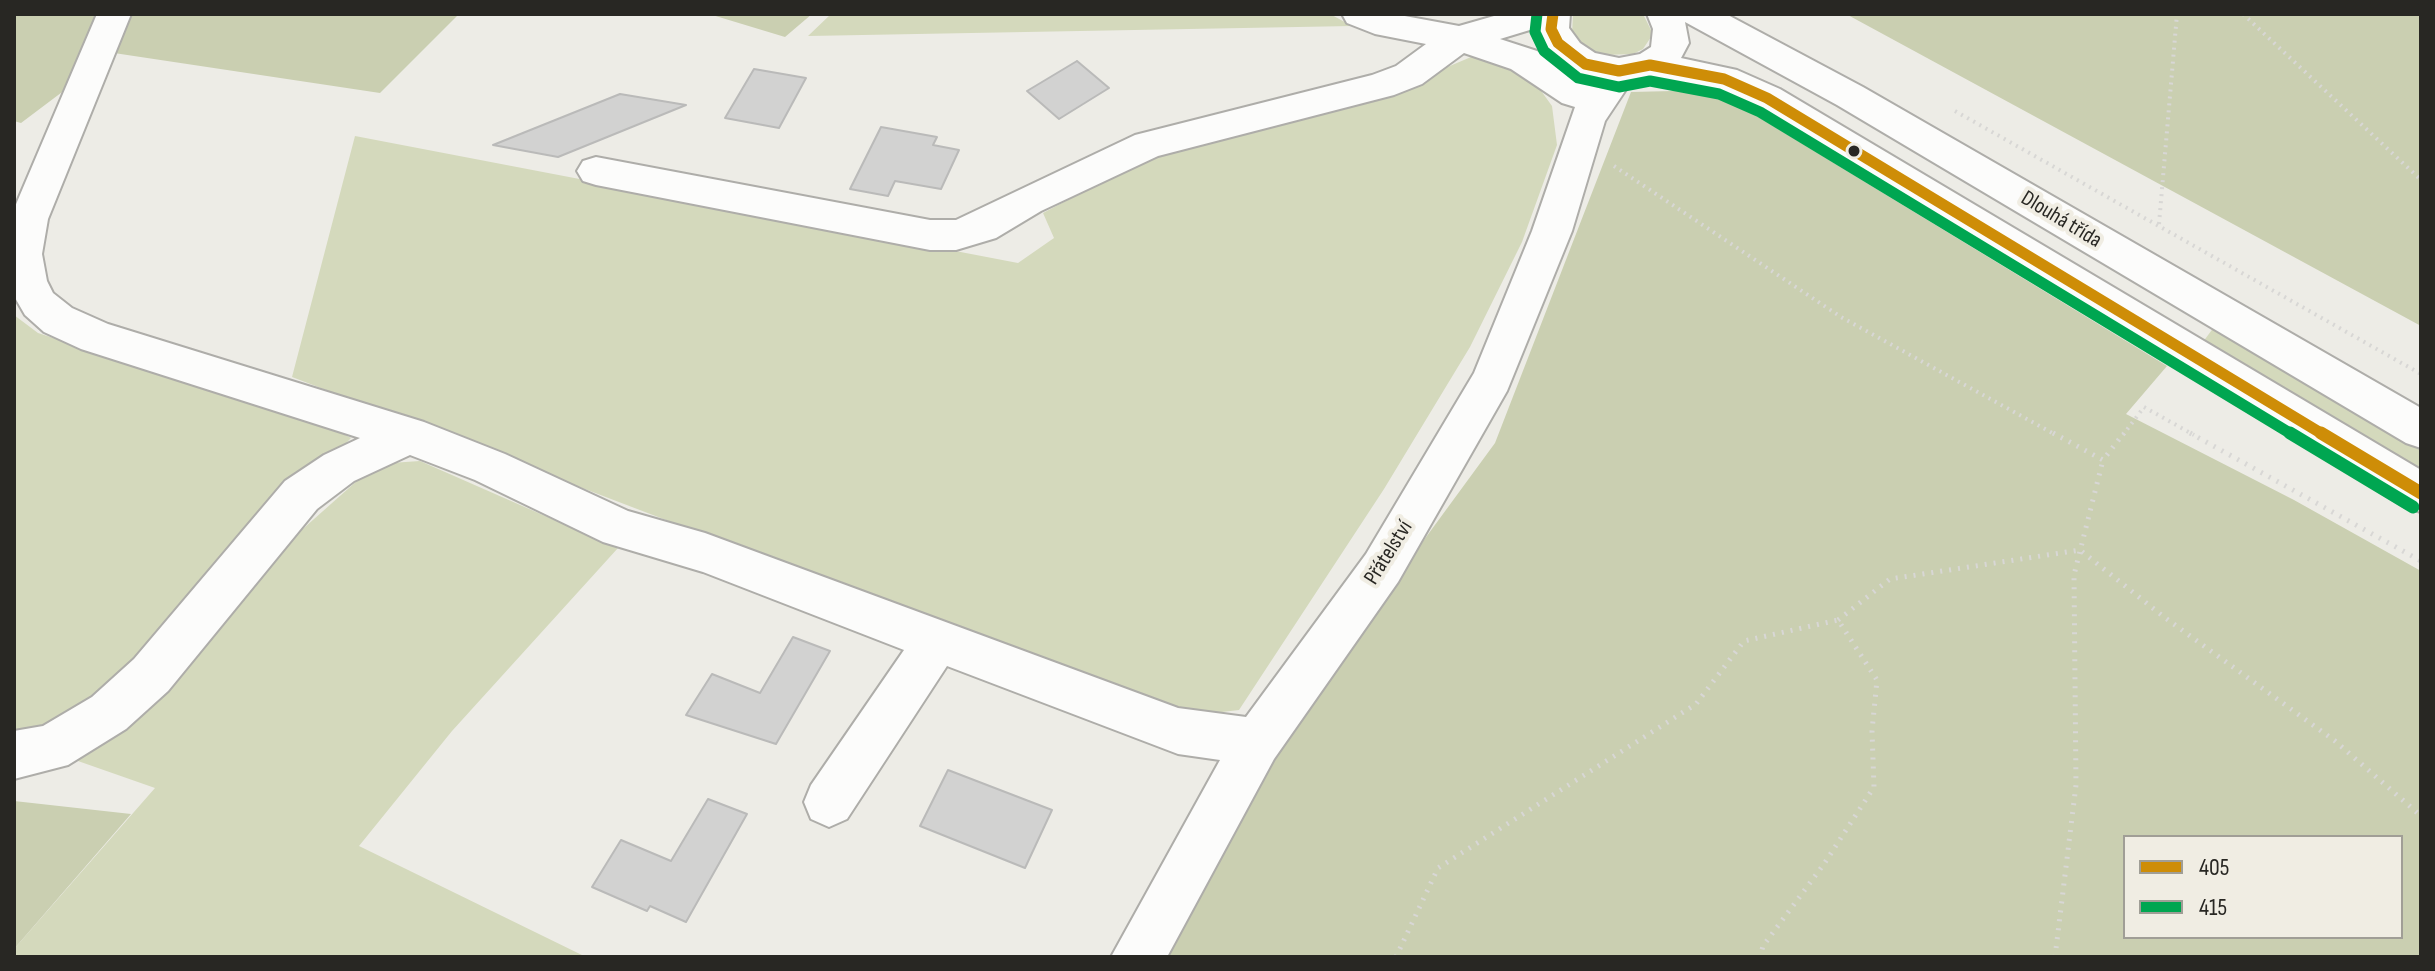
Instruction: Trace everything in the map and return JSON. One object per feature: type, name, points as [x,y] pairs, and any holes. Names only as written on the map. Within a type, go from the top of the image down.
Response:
[{"type":"street","points":[[114,14],[29,219],[22,254],[27,283],[39,304],[58,320],[96,337],[409,435],[490,467],[619,528],[705,553],[1178,731],[1257,742]]},
{"type":"street","points":[[1359,14],[1387,25],[1459,38],[1576,82],[1635,68],[1724,79],[1767,98],[2421,493]]},
{"type":"street","points":[[596,171],[930,235],[956,235],[982,227],[1027,201],[1148,145],[1292,110],[1409,75],[1459,38],[1544,14]]},
{"type":"street","points":[[1553,14],[1551,29],[1576,82]]},
{"type":"street","name":"Přátelství","points":[[1138,957],[1257,742],[1382,568],[1492,379],[1552,231],[1576,82],[1598,97],[1635,68],[1664,56],[1671,43],[1671,29],[1664,14]]},
{"type":"street","name":"Dlouhá třída","points":[[1698,14],[1850,96],[2421,430]]},
{"type":"street","points":[[14,755],[51,748],[109,713],[151,675],[301,495],[339,468],[409,435]]},
{"type":"street","points":[[829,802],[937,641]]},
{"type":"path","points":[[2159,224],[2177,14]]},
{"type":"path","points":[[2243,14],[2421,180]]},
{"type":"path","points":[[1576,82],[1616,168],[1828,308],[2103,460]]},
{"type":"path","points":[[1942,104],[2421,374]]},
{"type":"path","points":[[2055,957],[2076,785],[2074,575],[2103,460],[2144,407],[2421,561]]},
{"type":"path","points":[[1396,957],[1438,868],[1696,704],[1744,641],[1838,620],[1890,579],[2080,550],[2164,617],[2335,741],[2421,816]]},
{"type":"path","points":[[1760,957],[1763,946],[1824,864],[1874,787],[1872,731],[1877,680],[1838,620]]},
{"type":"green space","points":[[14,14],[459,14],[380,93],[114,53],[21,123],[14,121]]},
{"type":"green space","points":[[709,14],[812,14],[785,37]]},
{"type":"green space","points":[[831,14],[1330,14],[1352,26],[808,36]]},
{"type":"green space","points":[[1573,14],[1643,14],[1653,34],[1643,49],[1633,54],[1605,55],[1591,51],[1572,34]]},
{"type":"green space","points":[[1846,14],[2421,14],[2421,326]]},
{"type":"green space","points":[[1471,57],[1494,61],[1534,81],[1552,106],[1557,145],[1522,242],[1470,347],[1384,489],[1239,710],[1205,714],[1168,712],[292,377],[355,136],[1018,263],[1054,238],[1043,213],[1157,153],[1370,100]]},
{"type":"green space","points":[[1714,90],[2167,366],[2126,414],[2294,500],[2421,571],[2421,957],[1156,957],[1273,746],[1495,443],[1631,92]]},
{"type":"green space","points":[[14,315],[38,333],[330,427],[351,438],[89,715],[14,741]]},
{"type":"green space","points":[[2214,327],[2421,446],[2421,476],[2200,346]]},
{"type":"green space","points":[[420,461],[618,548],[452,731],[359,846],[586,957],[14,957],[14,949],[155,788],[58,754],[200,649],[296,535],[376,464]]},
{"type":"green space","points":[[14,801],[131,814],[14,949]]},
{"type":"building","points":[[1077,61],[1109,88],[1059,119],[1027,91]]},
{"type":"building","points":[[754,69],[806,78],[779,128],[725,118]]},
{"type":"building","points":[[620,94],[686,105],[558,157],[493,145]]},
{"type":"building","points":[[881,127],[937,137],[933,145],[959,150],[941,189],[895,181],[888,196],[850,189]]},
{"type":"building","points":[[793,637],[830,651],[776,744],[686,715],[712,674],[760,693]]},
{"type":"building","points":[[948,770],[1052,810],[1025,868],[920,826]]},
{"type":"building","points":[[708,799],[747,814],[686,922],[650,906],[647,911],[592,887],[621,840],[671,861]]},
{"type":"transit line","name":"415","points":[[1537,14],[1535,32],[1544,51],[1578,78],[1619,87],[1650,81],[1719,94],[1760,112],[2413,507]]},
{"type":"transit line","name":"405","points":[[1553,14],[1551,29],[1558,43],[1585,64],[1619,71],[1650,65],[1724,79],[1767,98],[2421,493]]}]
